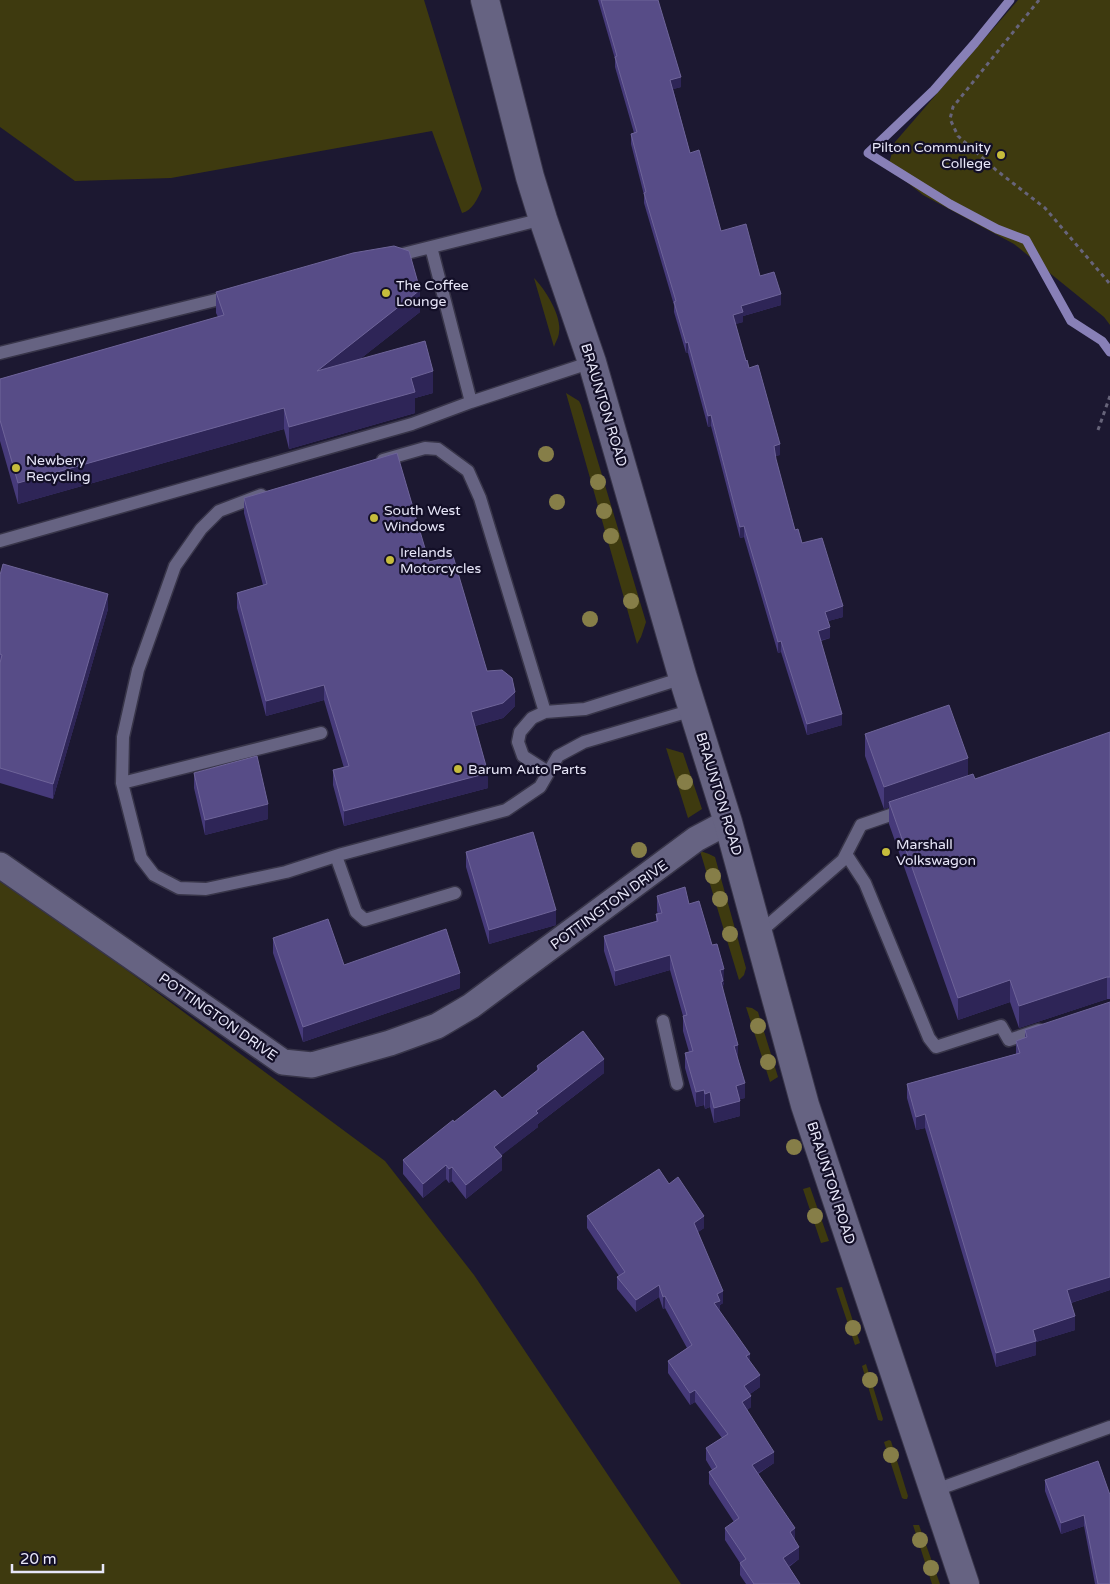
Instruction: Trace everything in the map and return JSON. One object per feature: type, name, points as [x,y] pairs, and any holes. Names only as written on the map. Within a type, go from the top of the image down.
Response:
[{"type":"main road","name":"BRAUNTON ROAD","points":[[490,1],[530,177],[592,362],[683,678],[728,822],[806,1105],[965,1584]]},
{"type":"street","name":"POTTINGTON DRIVE","points":[[0,865],[283,1062],[312,1065],[390,1044],[437,1026],[462,1011],[696,840],[728,822]]},
{"type":"lane","points":[[385,258],[543,219]]},
{"type":"lane","points":[[431,247],[471,402]]},
{"type":"lane","points":[[0,353],[242,294]]},
{"type":"lane","points":[[0,541],[412,424],[471,402],[592,362]]},
{"type":"lane","points":[[368,464],[425,448],[438,449],[468,471],[480,498],[545,712]]},
{"type":"lane","points":[[273,490],[219,511],[201,529],[175,566],[138,670],[124,737],[122,783],[141,858],[154,875],[179,888],[206,889],[286,872],[336,856],[506,810],[540,787],[558,756],[584,742],[693,710]]},
{"type":"lane","points":[[548,772],[524,756],[518,742],[520,732],[532,718],[545,712],[585,709],[683,678]]},
{"type":"lane","points":[[122,783],[321,733]]},
{"type":"lane","points":[[759,934],[843,860],[861,825],[914,807]]},
{"type":"lane","points":[[846,854],[865,883],[929,1038],[936,1047],[1001,1026],[1009,1040],[1055,1025]]},
{"type":"lane","points":[[336,856],[356,912],[365,920],[455,893]]},
{"type":"lane","points":[[663,1021],[678,1084]]},
{"type":"lane","points":[[933,1491],[1110,1427]]},
{"type":"path","points":[[1039,0],[953,107],[950,119],[958,136],[996,170],[1045,208],[1110,284]]},
{"type":"path","points":[[1098,430],[1110,396]]},
{"type":"shaded area","points":[[0,0],[424,0],[482,189],[472,207],[462,213],[432,131],[171,178],[75,181],[0,127]]},
{"type":"shaded area","name":"Pilton Community College","points":[[1018,0],[1110,0],[1110,325],[1104,317],[1014,244],[923,195],[888,167],[895,142]]},
{"type":"shaded area","points":[[534,278],[548,296],[558,318],[559,334],[554,347]]},
{"type":"shaded area","points":[[566,393],[579,401],[581,405],[646,622],[637,644]]},
{"type":"shaded area","points":[[666,748],[683,753],[702,809],[688,818]]},
{"type":"shaded area","points":[[700,851],[715,857],[746,968],[744,975],[739,980]]},
{"type":"shaded area","points":[[0,879],[47,911],[385,1161],[474,1275],[681,1584],[0,1584]]},
{"type":"shaded area","points":[[746,1007],[758,1012],[778,1077],[770,1082]]},
{"type":"shaded area","points":[[810,1187],[829,1241],[821,1243],[803,1189]]},
{"type":"shaded area","points":[[842,1287],[860,1343],[855,1345],[836,1288]]},
{"type":"shaded area","points":[[866,1364],[883,1419],[882,1421],[878,1420],[862,1366]]},
{"type":"shaded area","points":[[891,1441],[908,1496],[907,1499],[902,1498],[884,1442]]},
{"type":"shaded area","points":[[913,1525],[919,1525],[940,1584],[932,1584]]},
{"type":"building","points":[[601,0],[658,0],[681,77],[670,80],[690,153],[699,150],[721,231],[746,224],[760,276],[774,272],[781,294],[741,306],[743,312],[733,315],[749,368],[758,365],[780,444],[774,446],[776,459],[795,530],[798,529],[802,543],[822,538],[843,606],[825,612],[830,627],[818,631],[842,714],[807,724],[781,641],[778,642],[744,526],[740,527],[711,415],[708,416],[688,342],[686,343],[674,302],[676,301],[644,193],[646,192],[631,134],[637,132]]},
{"type":"building","points":[[394,246],[409,251],[420,290],[317,371],[425,341],[433,371],[411,378],[415,392],[289,427],[284,408],[18,483],[0,420],[0,379],[224,315],[216,292],[353,253]]},
{"type":"building","points":[[397,453],[429,562],[453,556],[487,671],[502,670],[512,678],[515,692],[503,703],[471,712],[488,773],[344,811],[333,770],[349,766],[324,685],[266,701],[237,593],[267,584],[244,498]]},
{"type":"building","points":[[3,564],[108,594],[53,784],[0,768],[0,663],[2,655],[0,654],[0,575]]},
{"type":"building","points":[[949,705],[968,758],[884,787],[865,734]]},
{"type":"building","points":[[1110,732],[1110,977],[1019,1006],[1010,980],[958,998],[889,802],[973,774],[975,779]]},
{"type":"building","points":[[257,756],[268,804],[205,820],[194,773]]},
{"type":"building","points":[[533,832],[556,910],[489,930],[466,852]]},
{"type":"building","points":[[685,887],[689,904],[699,901],[712,945],[717,944],[724,969],[720,970],[723,981],[721,982],[738,1045],[734,1046],[745,1083],[736,1086],[740,1101],[714,1108],[710,1092],[705,1094],[704,1090],[696,1092],[685,1053],[693,1051],[683,1016],[687,1015],[670,955],[615,971],[604,936],[658,921],[656,914],[662,913],[657,896]]},
{"type":"building","points":[[328,919],[344,965],[446,929],[460,973],[303,1027],[273,938]]},
{"type":"building","points":[[1110,1002],[1110,1277],[1067,1290],[1075,1316],[1033,1330],[1036,1341],[996,1353],[925,1114],[916,1117],[907,1084],[1020,1053],[1016,1041],[1027,1037],[1025,1030]]},
{"type":"building","points":[[583,1031],[604,1059],[536,1111],[538,1113],[494,1147],[502,1156],[466,1185],[452,1167],[449,1169],[446,1165],[423,1184],[403,1160],[453,1120],[454,1122],[495,1090],[502,1098],[539,1069],[537,1066]]},
{"type":"building","points":[[659,1169],[669,1184],[678,1177],[704,1216],[694,1223],[723,1291],[717,1294],[720,1301],[714,1303],[750,1354],[746,1356],[760,1375],[744,1386],[751,1396],[742,1402],[774,1452],[752,1465],[795,1528],[790,1532],[799,1547],[783,1558],[800,1584],[754,1584],[740,1563],[746,1559],[725,1528],[739,1518],[709,1472],[717,1467],[706,1448],[728,1434],[695,1390],[690,1393],[668,1361],[692,1345],[665,1296],[663,1297],[659,1285],[636,1300],[617,1277],[625,1272],[587,1216]]},
{"type":"building","points":[[1098,1461],[1110,1495],[1110,1584],[1098,1584],[1084,1515],[1061,1523],[1045,1480]]},
{"type":"waterway","points":[[1010,0],[934,90],[868,153],[950,204],[997,229],[1026,240],[1071,321],[1102,341],[1110,352]]},
{"type":"place","name":"Pilton Community College","points":[[1001,155]]},
{"type":"place","name":"The Coffee Lounge","points":[[386,293]]},
{"type":"place","name":"Newbery Recycling","points":[[16,468]]},
{"type":"place","name":"South West Windows","points":[[374,518]]},
{"type":"place","name":"Irelands Motorcycles","points":[[390,560]]},
{"type":"place","name":"Barum Auto Parts","points":[[458,769]]},
{"type":"place","name":"Marshall Volkswagon","points":[[886,852]]}]
